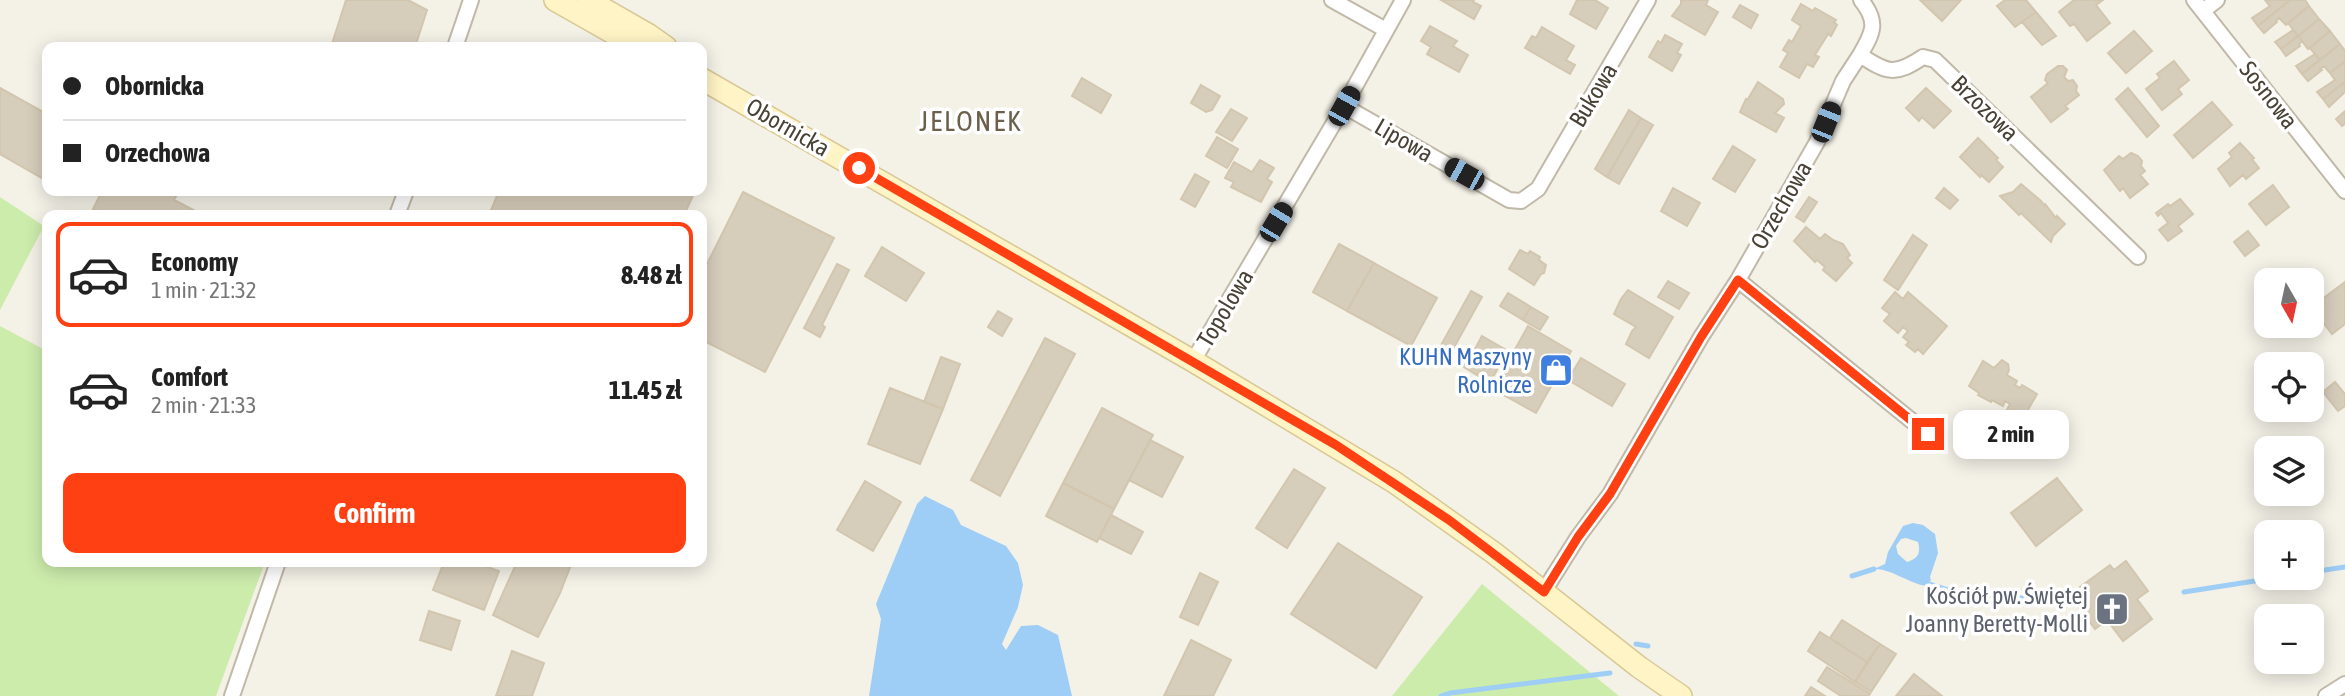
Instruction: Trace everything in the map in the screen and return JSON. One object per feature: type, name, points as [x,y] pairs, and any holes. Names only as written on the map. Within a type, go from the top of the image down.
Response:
[{"type":"main road","points":[[555,0],[629,42]]},
{"type":"main road","points":[[588,0],[659,42]]},
{"type":"main road","name":"Obornicka","points":[[707,80],[1193,361],[1394,482],[1449,520],[1639,667],[1681,696]]},
{"type":"main road","name":"Obornicka","points":[[1639,667],[1669,696]]},
{"type":"street","points":[[457,42],[471,0]]},
{"type":"street","points":[[1332,0],[1386,30]]},
{"type":"street","name":"Topolowa","points":[[1193,361],[1344,106],[1403,0]]},
{"type":"street","name":"Bukowa","points":[[1538,189],[1648,0]]},
{"type":"street","points":[[1860,55],[1874,25],[1870,12],[1861,0]]},
{"type":"street","points":[[2198,6],[2217,0]]},
{"type":"street","name":"Sosnowa","points":[[2198,6],[2345,191]]},
{"type":"street","name":"Brzozowa","points":[[1860,55],[1880,68],[1894,72],[1907,68],[1923,57],[1935,60],[2138,257]]},
{"type":"street","name":"Orzechowa","points":[[1544,592],[1578,537],[1610,494],[1701,337],[1738,280],[1817,142],[1843,80],[1860,55]]},
{"type":"street","name":"Lipowa","points":[[1344,106],[1508,200],[1521,201],[1538,189]]},
{"type":"street","points":[[1738,280],[1928,434]]},
{"type":"street","points":[[232,696],[276,567]]},
{"type":"street","points":[[2326,696],[2345,684]]},
{"type":"green space","points":[[0,197],[42,225],[42,230],[0,310]]},
{"type":"green space","points":[[0,326],[42,348],[42,567],[263,567],[216,696],[0,696]]},
{"type":"green space","points":[[1482,584],[1619,696],[1392,696]]},
{"type":"water","points":[[925,496],[953,510],[961,525],[1006,546],[1018,563],[1023,585],[1018,607],[1002,644],[1006,650],[1021,626],[1038,625],[1058,635],[1072,696],[869,696],[881,619],[876,604],[917,504]]},
{"type":"water","points":[[1913,523],[1923,525],[1935,534],[1938,553],[1931,580],[1926,586],[1887,571],[1874,569],[1885,564],[1888,552],[1903,526]],"holes":[[[1901,539],[1918,542],[1919,552],[1914,559],[1907,562],[1898,554],[1896,546]]]},
{"type":"building","points":[[346,0],[408,0],[427,10],[417,42],[333,42]]},
{"type":"building","points":[[1441,0],[1474,0],[1473,2],[1481,6],[1474,19]]},
{"type":"building","points":[[1577,0],[1595,0],[1608,8],[1596,29],[1570,14]]},
{"type":"building","points":[[1681,0],[1708,0],[1706,5],[1718,12],[1705,35],[1672,16]]},
{"type":"building","points":[[1920,0],[1961,0],[1942,21]]},
{"type":"building","points":[[2005,0],[2026,0],[2036,12],[2015,27],[1997,6]]},
{"type":"building","points":[[2074,0],[2103,0],[2096,5],[2110,23],[2087,41],[2074,24],[2070,26],[2059,12]]},
{"type":"building","points":[[2265,0],[2290,0],[2258,26],[2252,18],[2270,6]]},
{"type":"building","points":[[2290,0],[2305,0],[2309,6],[2286,25],[2279,18],[2264,33],[2258,26]]},
{"type":"building","points":[[1801,4],[1813,11],[1815,8],[1836,20],[1834,22],[1837,25],[1815,55],[1819,57],[1813,67],[1807,64],[1799,78],[1780,67],[1788,53],[1783,50],[1789,40],[1792,42],[1801,26],[1792,20]]},
{"type":"building","points":[[1740,5],[1758,15],[1751,28],[1733,17]]},
{"type":"building","points":[[2309,6],[2319,19],[2298,36],[2288,23]]},
{"type":"building","points":[[2036,12],[2056,36],[2042,45],[2022,22]]},
{"type":"building","points":[[2319,19],[2330,31],[2308,49],[2298,36]]},
{"type":"building","points":[[1430,26],[1457,41],[1453,46],[1468,55],[1459,72],[1427,54],[1431,47],[1421,41]]},
{"type":"building","points":[[1542,27],[1574,46],[1566,60],[1575,65],[1570,74],[1525,48],[1532,36],[1536,38]]},
{"type":"building","points":[[2293,30],[2298,36],[2281,49],[2275,42]]},
{"type":"building","points":[[2134,31],[2152,51],[2126,73],[2108,53]]},
{"type":"building","points":[[2330,31],[2340,44],[2320,60],[2310,48]]},
{"type":"building","points":[[1665,35],[1682,44],[1677,53],[1681,55],[1672,71],[1649,57],[1658,41],[1661,43]]},
{"type":"building","points":[[2298,36],[2302,41],[2300,46],[2286,56],[2281,49]]},
{"type":"building","points":[[2340,44],[2345,51],[2345,61],[2330,73],[2324,66],[2308,81],[2302,74]]},
{"type":"building","points":[[2315,54],[2320,60],[2302,74],[2296,66]]},
{"type":"building","points":[[2174,61],[2189,80],[2178,89],[2182,94],[2162,110],[2146,89],[2160,78],[2157,74]]},
{"type":"building","points":[[2345,61],[2345,82],[2323,99],[2317,92],[2335,80],[2330,73]]},
{"type":"building","points":[[2058,66],[2067,70],[2064,77],[2068,81],[2073,80],[2079,95],[2065,106],[2068,109],[2051,122],[2031,97],[2048,83],[2045,80],[2047,74]]},
{"type":"building","points":[[1082,78],[1111,95],[1101,113],[1072,96]]},
{"type":"building","points":[[1758,82],[1783,99],[1784,104],[1775,113],[1784,118],[1776,132],[1740,112]]},
{"type":"building","points":[[2345,82],[2345,92],[2329,107],[2323,99]]},
{"type":"building","points":[[1201,85],[1220,96],[1212,110],[1206,112],[1191,103]]},
{"type":"building","points":[[0,88],[42,111],[42,178],[0,154]]},
{"type":"building","points":[[1926,88],[1951,111],[1934,128],[1922,117],[1919,121],[1906,108]]},
{"type":"building","points":[[2128,88],[2159,126],[2147,137],[2116,99]]},
{"type":"building","points":[[2212,102],[2232,125],[2193,158],[2174,135]]},
{"type":"building","points":[[1231,109],[1247,118],[1232,141],[1216,132]]},
{"type":"building","points":[[1629,110],[1641,118],[1607,177],[1595,169]]},
{"type":"building","points":[[2345,111],[2345,124],[2342,126],[2336,119]]},
{"type":"building","points":[[1641,118],[1653,125],[1619,184],[1607,177]]},
{"type":"building","points":[[1217,137],[1238,149],[1227,168],[1206,156]]},
{"type":"building","points":[[1978,138],[2003,167],[1989,182],[1960,157]]},
{"type":"building","points":[[2240,143],[2259,168],[2246,179],[2243,175],[2230,186],[2218,169],[2232,157],[2229,153]]},
{"type":"building","points":[[1733,146],[1755,160],[1735,192],[1713,179]]},
{"type":"building","points":[[2131,153],[2142,161],[2141,166],[2145,171],[2140,175],[2148,184],[2130,198],[2123,188],[2120,191],[2104,170],[2119,156],[2123,159]]},
{"type":"building","points":[[1260,160],[1274,168],[1267,179],[1272,182],[1261,202],[1231,187],[1234,182],[1225,178],[1234,162],[1252,172]]},
{"type":"building","points":[[1195,174],[1209,182],[1195,207],[1181,199]]},
{"type":"building","points":[[2021,184],[2065,224],[2053,236],[2051,242],[2000,196],[2013,192]]},
{"type":"building","points":[[2273,185],[2289,207],[2266,225],[2249,204]]},
{"type":"building","points":[[1673,188],[1700,203],[1687,226],[1661,211]]},
{"type":"building","points":[[1944,188],[1958,200],[1950,209],[1936,198]]},
{"type":"building","points":[[743,192],[834,238],[765,372],[707,343],[707,264]]},
{"type":"building","points":[[100,196],[176,196],[174,200],[193,210],[95,210],[93,209]]},
{"type":"building","points":[[497,196],[693,196],[686,210],[491,210]]},
{"type":"building","points":[[1809,197],[1817,202],[1804,222],[1796,217]]},
{"type":"building","points":[[2180,199],[2193,214],[2178,226],[2182,231],[2168,241],[2159,230],[2168,223],[2161,213],[2158,216],[2156,213]]},
{"type":"building","points":[[1806,227],[1820,239],[1825,234],[1843,244],[1850,255],[1847,258],[1852,263],[1836,281],[1823,270],[1825,267],[1817,260],[1815,262],[1794,241]]},
{"type":"building","points":[[2248,231],[2259,245],[2245,256],[2234,242]]},
{"type":"building","points":[[1913,235],[1927,245],[1898,290],[1884,280]]},
{"type":"building","points":[[1339,244],[1374,263],[1347,311],[1313,292]]},
{"type":"building","points":[[882,247],[924,273],[906,301],[865,276]]},
{"type":"building","points":[[1520,250],[1528,254],[1530,251],[1546,265],[1544,273],[1534,285],[1509,269]]},
{"type":"building","points":[[1374,263],[1437,298],[1411,346],[1347,311]]},
{"type":"building","points":[[837,264],[849,270],[822,325],[825,327],[820,337],[804,328]]},
{"type":"building","points":[[1668,281],[1689,293],[1679,309],[1658,297]]},
{"type":"building","points":[[2345,282],[2345,324],[2332,334],[2324,324],[2324,298]]},
{"type":"building","points":[[1628,290],[1673,317],[1649,358],[1626,344],[1636,327],[1614,314]]},
{"type":"building","points":[[1471,291],[1482,297],[1451,353],[1440,347]]},
{"type":"building","points":[[1895,292],[1903,299],[1908,292],[1947,326],[1923,354],[1906,345],[1909,342],[1903,337],[1908,331],[1903,327],[1898,333],[1884,321],[1890,314],[1882,308]]},
{"type":"building","points":[[1508,293],[1531,307],[1523,320],[1500,306]]},
{"type":"building","points":[[1531,307],[1548,317],[1540,330],[1523,320]]},
{"type":"building","points":[[998,311],[1012,319],[1002,336],[988,327]]},
{"type":"building","points":[[1528,326],[1571,351],[1536,413],[1493,389]]},
{"type":"building","points":[[1482,336],[1508,351],[1497,368],[1493,365],[1494,362],[1474,351]]},
{"type":"building","points":[[1045,338],[1075,354],[1000,496],[971,480]]},
{"type":"building","points":[[1470,352],[1498,368],[1490,383],[1462,366]]},
{"type":"building","points":[[941,357],[960,364],[943,409],[924,402]]},
{"type":"building","points":[[1581,358],[1625,384],[1612,406],[1568,380]]},
{"type":"building","points":[[2002,360],[2008,364],[2007,375],[2017,381],[2015,385],[2020,388],[2022,385],[2037,394],[2020,424],[2004,415],[2010,404],[2005,401],[2003,406],[1992,400],[1991,402],[1969,386],[1983,361],[1994,368]]},
{"type":"building","points":[[2335,382],[2345,394],[2345,406],[2338,411],[2324,391]]},
{"type":"building","points":[[890,388],[943,409],[920,464],[868,444]]},
{"type":"building","points":[[1102,408],[1153,435],[1114,509],[1063,483]]},
{"type":"building","points":[[1150,440],[1183,457],[1162,497],[1129,480]]},
{"type":"building","points":[[1294,469],[1325,488],[1287,548],[1256,528]]},
{"type":"building","points":[[2057,478],[2082,510],[2036,546],[2011,513]]},
{"type":"building","points":[[865,481],[901,502],[873,551],[837,530]]},
{"type":"building","points":[[1063,483],[1114,509],[1097,542],[1046,516]]},
{"type":"building","points":[[1111,515],[1143,532],[1131,554],[1099,538]]},
{"type":"building","points":[[1338,543],[1422,597],[1376,668],[1291,614]]},
{"type":"building","name":"Kościół pw. Świętej Joanny Beretty-Molli","points":[[2126,561],[2148,591],[2137,599],[2152,619],[2123,641],[2107,620],[2095,629],[2073,600],[2083,591],[2080,587],[2110,565],[2114,570]]},
{"type":"building","points":[[442,567],[487,567],[499,571],[484,610],[433,590]]},
{"type":"building","points":[[515,567],[570,567],[538,637],[493,615]]},
{"type":"building","points":[[1200,573],[1218,582],[1198,625],[1180,617]]},
{"type":"building","points":[[429,611],[460,621],[451,650],[420,640]]},
{"type":"building","points":[[1842,620],[1880,644],[1867,662],[1830,638]]},
{"type":"building","points":[[1820,632],[1867,662],[1855,682],[1808,651]]},
{"type":"building","points":[[1191,640],[1231,660],[1213,696],[1164,696]]},
{"type":"building","points":[[1880,644],[1896,654],[1871,692],[1855,682]]},
{"type":"building","points":[[512,651],[544,663],[532,696],[496,696]]},
{"type":"building","points":[[1827,667],[1870,694],[1841,696],[1818,681]]},
{"type":"building","points":[[1914,674],[1942,696],[1896,696]]},
{"type":"building","points":[[1811,687],[1825,696],[1805,696]]},
{"type":"waterway","points":[[2324,570],[2345,567]]},
{"type":"waterway","points":[[1852,576],[1874,569]]},
{"type":"waterway","points":[[2184,592],[2254,581]]},
{"type":"waterway","points":[[1929,584],[1954,592],[2043,600]]},
{"type":"waterway","points":[[1636,644],[1648,646]]},
{"type":"waterway","points":[[1441,696],[1610,673]]},
{"type":"place","name":"KUHN Maszyny Rolnicze","points":[[1556,370]]},
{"type":"place","name":"Kościół pw. Świętej Joanny Beretty-Molli","points":[[2112,609]]},
{"type":"district","name":"JELONEK","points":[[971,121]]},
{"type":"route","points":[[859,168],[1336,445],[1449,520],[1544,592],[1578,537],[1610,494],[1701,337],[1738,280],[1928,434]]}]
